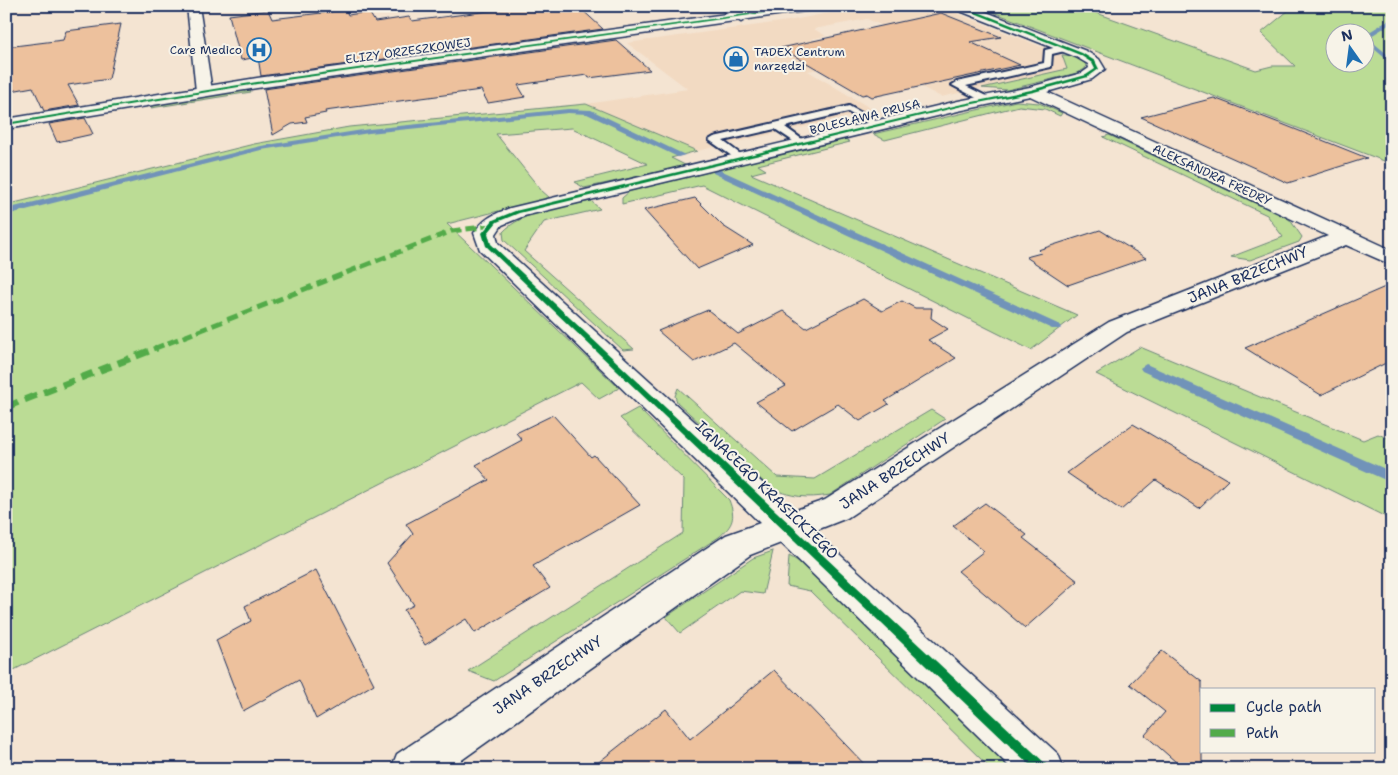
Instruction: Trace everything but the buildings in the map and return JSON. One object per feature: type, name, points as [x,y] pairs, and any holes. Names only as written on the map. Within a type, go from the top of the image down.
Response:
[{"type":"street","points":[[193,6],[204,91]]},
{"type":"street","points":[[722,6],[741,18]]},
{"type":"street","name":"ELIZY ORZESZKOWEJ","points":[[6,124],[204,91],[741,18],[813,6]]},
{"type":"street","name":"BOLESŁAWA PRUSA","points":[[490,226],[502,216],[517,212],[739,158],[1032,91],[1087,76],[1097,69],[1094,62],[1066,48],[959,6]]},
{"type":"street","name":"ALEKSANDRA FREDRY","points":[[1032,91],[1392,258]]},
{"type":"street","name":"IGNACEGO KRASICKIEGO","points":[[490,226],[485,232],[488,245],[1043,769]]},
{"type":"street","name":"JANA BRZECHWY","points":[[412,769],[738,545],[836,509],[1118,327],[1346,236]]},
{"type":"lane","points":[[987,100],[957,85],[1048,65],[1048,52],[1066,48]]},
{"type":"lane","points":[[739,158],[714,140],[849,109],[878,126]]},
{"type":"lane","points":[[777,126],[802,144]]},
{"type":"shaded area","points":[[863,6],[900,6],[916,13],[941,7],[1062,55],[1067,69],[941,97],[887,69],[899,33],[867,19],[814,29],[826,36],[811,39],[851,63],[808,71],[875,111],[697,151],[586,104],[688,89],[627,43],[788,21]]},
{"type":"green space","points":[[977,6],[1077,6],[1256,70],[1272,66],[1295,66],[1261,33],[1294,6],[1392,6],[1392,164]]},
{"type":"green space","points":[[1062,55],[1078,58],[1086,65],[1085,69],[1077,73],[1007,90],[982,88],[1067,69]]},
{"type":"green space","points":[[250,89],[251,92],[151,108],[151,105]]},
{"type":"green space","points":[[1016,101],[1039,103],[1062,113],[1060,116],[1045,109],[1019,106],[885,140],[873,134]]},
{"type":"green space","points":[[586,104],[697,151],[671,158],[687,166],[584,188],[575,182],[648,164],[572,128],[496,134],[541,190],[550,198],[447,224],[619,388],[599,399],[581,382],[6,674],[6,205],[254,144],[349,127]]},
{"type":"green space","points":[[1109,135],[1280,214],[1290,220],[1302,237],[1299,242],[1250,260],[1231,257],[1283,237],[1267,215],[1103,137]]},
{"type":"green space","points":[[845,139],[850,142],[758,165],[766,170],[751,174],[1077,315],[1031,350],[702,185],[622,204],[622,198],[630,191]]},
{"type":"green space","points":[[591,201],[600,209],[544,222],[524,251],[634,349],[623,350],[504,240],[503,232],[521,219],[544,211]]},
{"type":"green space","points":[[1140,347],[1363,440],[1378,434],[1392,440],[1392,520],[1096,374]]},
{"type":"green space","points":[[678,388],[777,477],[815,479],[931,410],[945,419],[830,495],[799,496],[770,488],[677,402],[675,396]]},
{"type":"green space","points":[[638,408],[729,500],[733,516],[730,525],[719,537],[494,681],[468,671],[683,533],[684,480],[620,418]]},
{"type":"green space","points":[[773,551],[763,594],[740,591],[680,633],[666,617],[753,558]]},
{"type":"green space","points":[[789,556],[805,565],[1015,769],[991,769],[810,591],[787,586]]},
{"type":"waterway","points":[[1392,20],[1368,35],[1367,40],[1392,62]]},
{"type":"waterway","points":[[6,212],[261,148],[369,131],[568,111],[588,112],[681,155]]},
{"type":"waterway","points":[[716,171],[1056,327]]},
{"type":"waterway","points":[[1146,368],[1392,478]]},
{"type":"marked path","points":[[6,407],[452,231],[490,226]]},
{"type":"cycle path","points":[[6,124],[257,83],[813,6]]},
{"type":"cycle path","points":[[959,6],[1081,54],[1094,62],[1097,69],[1087,76],[1032,91],[958,106],[517,212],[495,221],[485,233],[488,245],[1043,769]]},
{"type":"place","name":"Care Medico","points":[[259,50]]},
{"type":"place","name":"TADEX Centrum narzędzi","points":[[736,59]]}]
